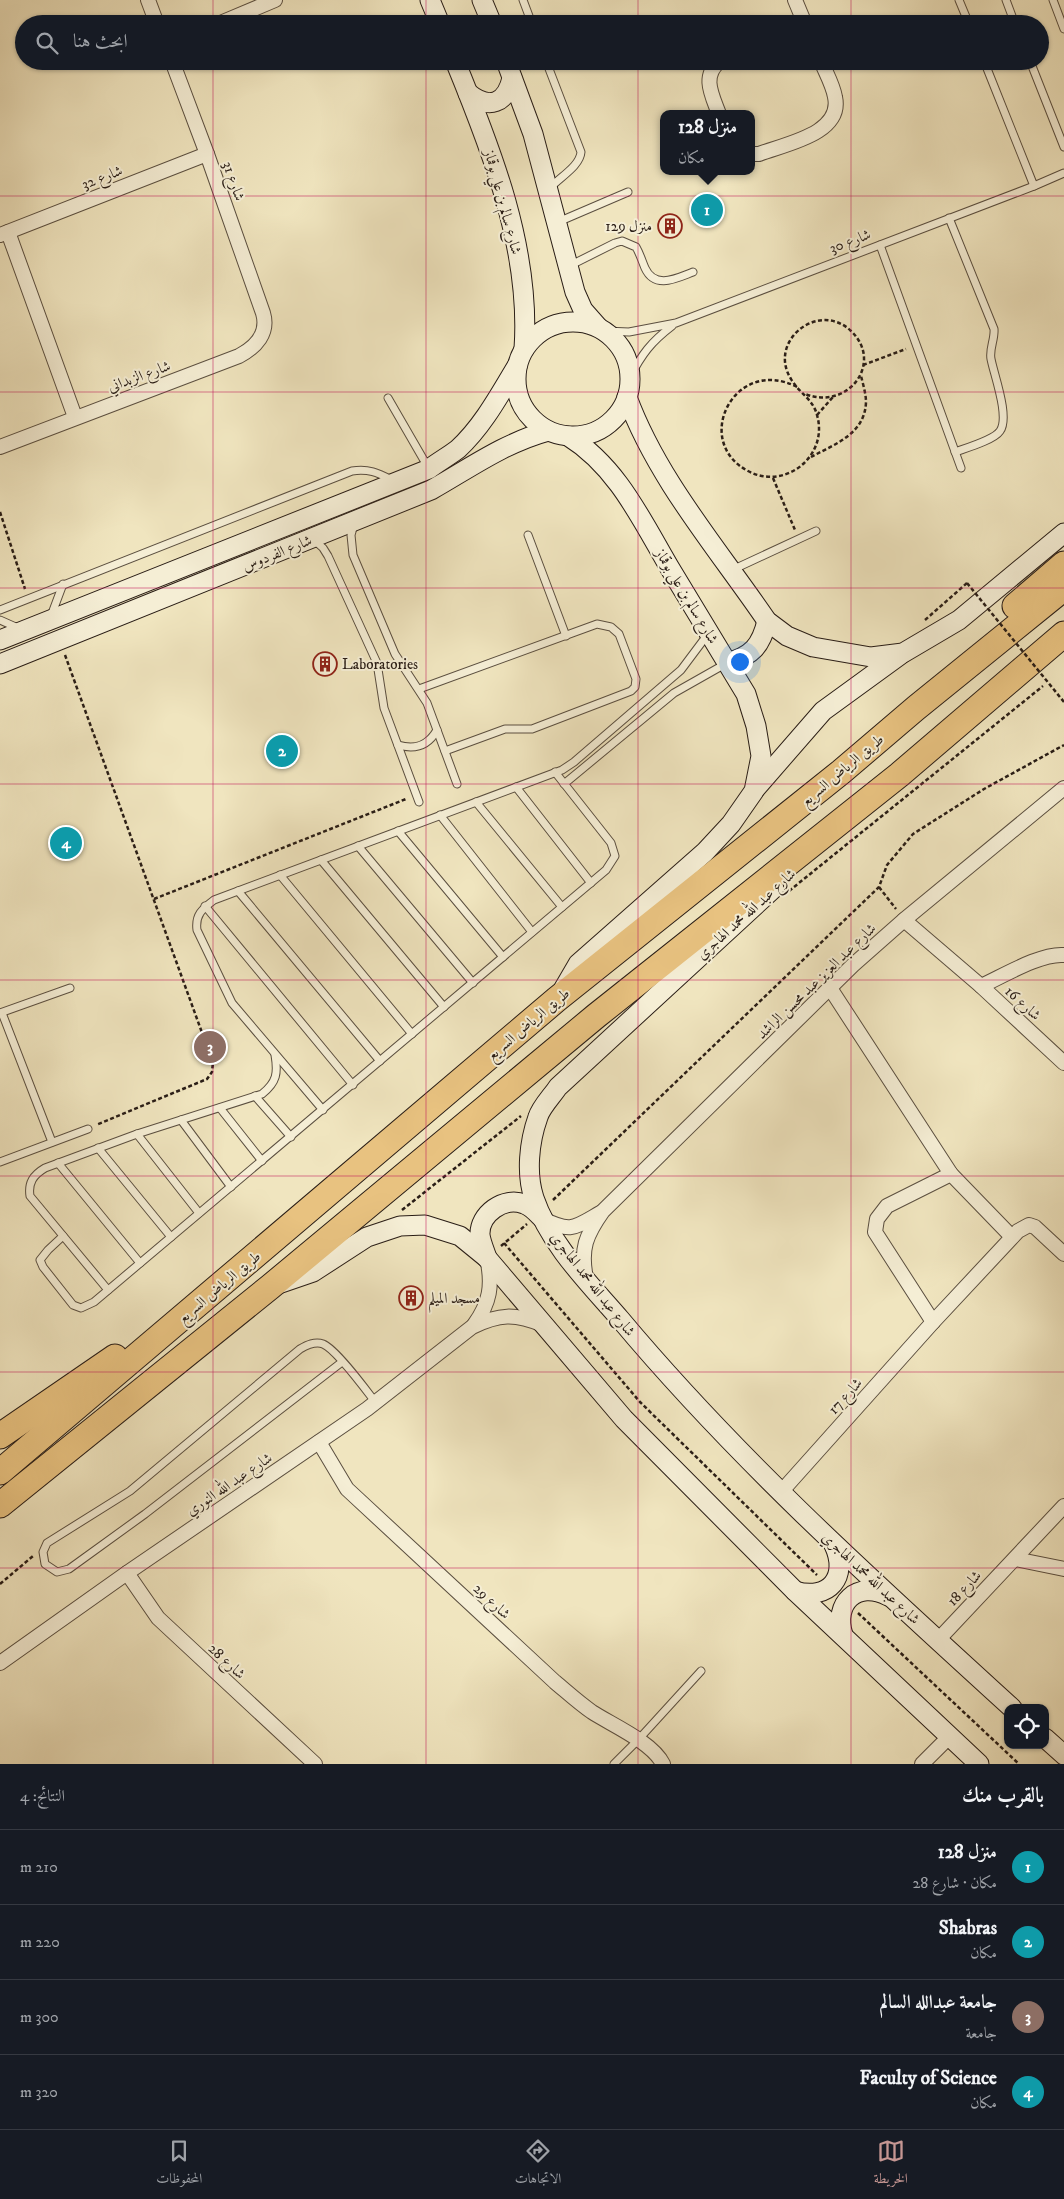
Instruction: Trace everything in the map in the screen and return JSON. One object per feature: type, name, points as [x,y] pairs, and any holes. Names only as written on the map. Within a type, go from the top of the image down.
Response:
[{"type":"highway","points":[[916,708],[936,677],[957,656],[1064,564]]},
{"type":"highway","name":"طريق الرياض السريع","points":[[0,1472],[557,999],[841,772],[916,708],[1064,588]]},
{"type":"highway","points":[[0,1505],[270,1287],[596,1016],[899,774],[1064,634]]},
{"type":"highway","points":[[0,1436],[212,1292]]},
{"type":"highway","points":[[0,1519],[68,1451]]},
{"type":"main road","points":[[430,0],[436,15]]},
{"type":"main road","points":[[482,0],[488,15]]},
{"type":"main road","name":"شارع سالم بن علي بوقماز","points":[[459,70],[501,187],[517,251],[525,311],[520,357]]},
{"type":"main road","points":[[468,93],[478,101],[490,103],[501,99],[510,90],[509,70]]},
{"type":"main road","points":[[509,70],[533,134],[558,222],[567,267],[583,310],[618,344],[626,359],[630,377],[627,398],[614,419],[604,427],[593,433],[568,436],[548,431],[533,419],[521,404],[516,385],[520,357],[538,333],[557,324],[578,322],[601,329]]},
{"type":"main road","name":"شارع الفردوس","points":[[0,640],[429,469],[458,448],[478,425],[493,405],[520,357]]},
{"type":"main road","points":[[627,398],[635,420],[661,468],[766,621],[786,636],[812,647],[871,657],[903,653]]},
{"type":"main road","name":"شارع الفردوس","points":[[0,664],[431,490],[474,466],[498,449],[526,437],[548,431]]},
{"type":"main road","name":"شارع سالم بن علي بوقماز","points":[[557,999],[578,964],[705,852],[731,824],[754,791],[761,756],[756,726],[746,694],[634,504],[604,465],[583,446],[568,436]]},
{"type":"main road","points":[[754,791],[823,711],[903,653],[959,620],[1064,532]]},
{"type":"main road","points":[[727,663],[742,658],[754,649],[763,636],[766,621]]},
{"type":"main road","name":"شارع عبد الله محمد الهاجري","points":[[899,774],[558,1087],[538,1116],[531,1151],[529,1178],[540,1215],[563,1250],[667,1375],[833,1544],[1008,1704]]},
{"type":"main road","points":[[487,1258],[480,1234],[483,1222],[490,1212],[500,1205],[512,1202],[524,1204],[540,1215]]},
{"type":"main road","points":[[270,1287],[313,1272],[368,1237],[400,1226],[426,1225],[460,1236],[487,1258],[624,1419],[795,1591],[979,1764]]},
{"type":"main road","points":[[795,1591],[807,1595],[819,1593],[830,1587],[839,1574],[840,1558],[833,1544]]},
{"type":"main road","points":[[843,1635],[840,1624],[841,1612],[846,1602],[855,1594],[866,1590],[878,1591],[889,1596]]},
{"type":"main road","points":[[1049,1742],[1064,1755]]},
{"type":"street","points":[[148,0],[154,15]]},
{"type":"street","points":[[239,15],[275,0]]},
{"type":"street","points":[[795,0],[801,15]]},
{"type":"street","name":"شارع 31","points":[[175,70],[264,313]]},
{"type":"street","points":[[710,70],[708,78],[710,89],[718,110]]},
{"type":"street","points":[[755,154],[821,130],[832,119],[836,109],[836,99],[825,70]]},
{"type":"street","name":"شارع 32","points":[[75,417],[4,233],[207,154]]},
{"type":"street","name":"شارع الزبداني","points":[[0,446],[240,356],[253,347],[260,339],[265,325],[264,313]]},
{"type":"street","name":"شارع عبد العزيز عبد محسن الراشد","points":[[586,1279],[583,1260],[585,1241],[603,1211],[830,988],[904,920],[1064,788]]},
{"type":"street","name":"شارع 16","points":[[904,920],[981,986],[1064,1063]]},
{"type":"street","name":"شارع 16","points":[[981,986],[1019,968],[1056,955],[1064,956]]},
{"type":"street","points":[[830,988],[951,1174],[1012,1237]]},
{"type":"street","points":[[933,1322],[875,1232],[877,1219],[888,1206],[951,1174]]},
{"type":"street","name":"شارع عبد العزيز عبد محسن الراشد","points":[[540,1215],[561,1228],[572,1228],[603,1211]]},
{"type":"street","name":"شارع 17","points":[[781,1492],[933,1322],[1023,1226],[1035,1226],[1064,1254]]},
{"type":"street","name":"شارع عبد الله النوري","points":[[472,1327],[483,1312],[490,1295],[491,1276],[487,1258]]},
{"type":"street","name":"شارع عبد الله النوري","points":[[0,1663],[127,1573],[376,1403],[472,1327],[489,1319],[507,1316],[526,1318],[543,1325]]},
{"type":"street","name":"شارع 29","points":[[319,1442],[348,1489],[355,1496],[556,1682],[590,1710],[638,1740],[660,1757],[663,1764]]},
{"type":"street","name":"شارع 18","points":[[938,1640],[1064,1506]]},
{"type":"street","points":[[1015,1559],[1064,1569]]},
{"type":"street","name":"شارع 28","points":[[127,1573],[158,1618],[315,1764]]},
{"type":"street","points":[[922,1764],[949,1737]]},
{"type":"lane","points":[[523,0],[529,15]]},
{"type":"lane","points":[[959,0],[965,15]]},
{"type":"lane","points":[[1006,0],[1012,15]]},
{"type":"lane","points":[[1053,0],[1064,28]]},
{"type":"lane","points":[[548,190],[561,176],[578,164],[581,152],[549,70]]},
{"type":"lane","points":[[988,70],[1034,186]]},
{"type":"lane","points":[[1034,70],[1064,147]]},
{"type":"lane","name":"شارع 30","points":[[601,329],[629,332],[676,323],[1064,173]]},
{"type":"lane","points":[[558,222],[628,192]]},
{"type":"lane","points":[[949,218],[994,329],[995,338],[990,356],[1002,408],[1003,424],[1000,432],[990,438],[955,452]]},
{"type":"lane","points":[[567,267],[615,243],[622,242],[636,247],[645,269],[656,280],[671,280],[693,272]]},
{"type":"lane","points":[[880,245],[961,468]]},
{"type":"lane","name":"شارع 30","points":[[630,377],[641,355],[656,338],[676,323]]},
{"type":"lane","points":[[388,398],[429,469]]},
{"type":"lane","points":[[0,610],[352,471],[363,469],[376,472],[397,482]]},
{"type":"lane","points":[[355,521],[351,535],[353,555],[396,654],[419,689],[457,784]]},
{"type":"lane","points":[[732,570],[816,531]]},
{"type":"lane","points":[[528,535],[566,636]]},
{"type":"lane","points":[[312,539],[323,548],[328,556],[377,663],[382,698],[418,798]]},
{"type":"lane","points":[[50,621],[63,584]]},
{"type":"lane","points":[[0,620],[23,631]]},
{"type":"lane","points":[[419,689],[597,624],[607,625],[616,630],[636,679],[634,690],[532,729],[505,729],[445,751]]},
{"type":"lane","points":[[323,1110],[232,1003],[197,930],[195,921],[201,910],[214,900],[516,787],[555,772],[574,762],[681,670],[709,633]]},
{"type":"lane","points":[[564,784],[674,693],[727,663]]},
{"type":"lane","points":[[398,745],[407,748],[425,744],[432,738],[436,730]]},
{"type":"lane","points":[[63,1236],[40,1260],[43,1267],[73,1305],[81,1308],[108,1290],[291,1137],[612,864],[615,856],[614,849],[555,772]]},
{"type":"lane","points":[[516,787],[591,883]]},
{"type":"lane","points":[[476,802],[562,907]]},
{"type":"lane","points":[[440,815],[532,932]]},
{"type":"lane","points":[[398,831],[503,957]]},
{"type":"lane","points":[[358,846],[472,983]]},
{"type":"lane","points":[[321,860],[444,1007]]},
{"type":"lane","points":[[280,875],[412,1034]]},
{"type":"lane","points":[[238,891],[380,1061]]},
{"type":"lane","points":[[205,906],[353,1085]]},
{"type":"lane","points":[[52,1142],[1,1013],[70,988]]},
{"type":"lane","points":[[108,1290],[30,1196],[28,1188],[37,1172],[137,1134],[255,1096],[271,1087],[275,1081],[278,1070],[276,1055]]},
{"type":"lane","points":[[255,1096],[291,1137]]},
{"type":"lane","points":[[220,1108],[262,1161]]},
{"type":"lane","points":[[181,1120],[231,1187]]},
{"type":"lane","points":[[0,1162],[88,1128]]},
{"type":"lane","points":[[137,1134],[200,1213]]},
{"type":"lane","points":[[98,1148],[171,1237]]},
{"type":"lane","points":[[58,1163],[140,1263]]},
{"type":"lane","points":[[342,1362],[145,1514],[69,1569],[57,1572],[45,1564],[42,1557],[45,1547],[53,1539],[130,1491],[308,1344],[323,1344],[330,1348],[342,1362],[376,1403]]},
{"type":"lane","points":[[614,1764],[701,1671]]},
{"type":"path","points":[[798,387],[778,380],[768,379],[753,382],[740,390],[733,397],[723,415],[722,435],[729,454],[735,462],[752,474],[772,477],[793,472],[810,457],[850,436],[862,420],[866,401],[861,374],[863,356],[857,338],[843,325],[825,320],[807,323],[792,335],[785,353],[787,372],[805,394],[817,415],[819,424],[818,441],[810,457]]},
{"type":"path","points":[[863,365],[916,345]]},
{"type":"path","points":[[817,415],[833,398],[849,389],[861,374]]},
{"type":"path","points":[[805,394],[814,397],[833,398]]},
{"type":"path","points":[[772,477],[799,539]]},
{"type":"path","points":[[0,512],[28,598]]},
{"type":"path","points":[[918,626],[967,583],[1064,702]]},
{"type":"path","points":[[60,640],[213,1058],[212,1072],[207,1079],[88,1128]]},
{"type":"path","points":[[787,893],[1043,686]]},
{"type":"path","points":[[487,1258],[540,1215],[879,887],[887,865],[913,834],[984,789],[1064,744]]},
{"type":"path","points":[[154,899],[418,798]]},
{"type":"path","points":[[879,887],[904,920]]},
{"type":"path","points":[[398,1213],[528,1111]]},
{"type":"path","points":[[504,1243],[640,1402],[830,1587]]},
{"type":"path","points":[[0,1584],[45,1547]]},
{"type":"path","points":[[846,1602],[1019,1764]]},
{"type":"place","name":"منزل 128","points":[[707,210]]},
{"type":"place","name":"منزل 129","points":[[670,226]]},
{"type":"place","name":"Laboratories","points":[[325,664]]},
{"type":"place","name":"Shabras","points":[[282,751]]},
{"type":"place","name":"Faculty of Science","points":[[66,843]]},
{"type":"place","name":"جامعة عبدالله السالم","points":[[210,1047]]},
{"type":"place","name":"مسجد الميلم","points":[[411,1298]]}]
